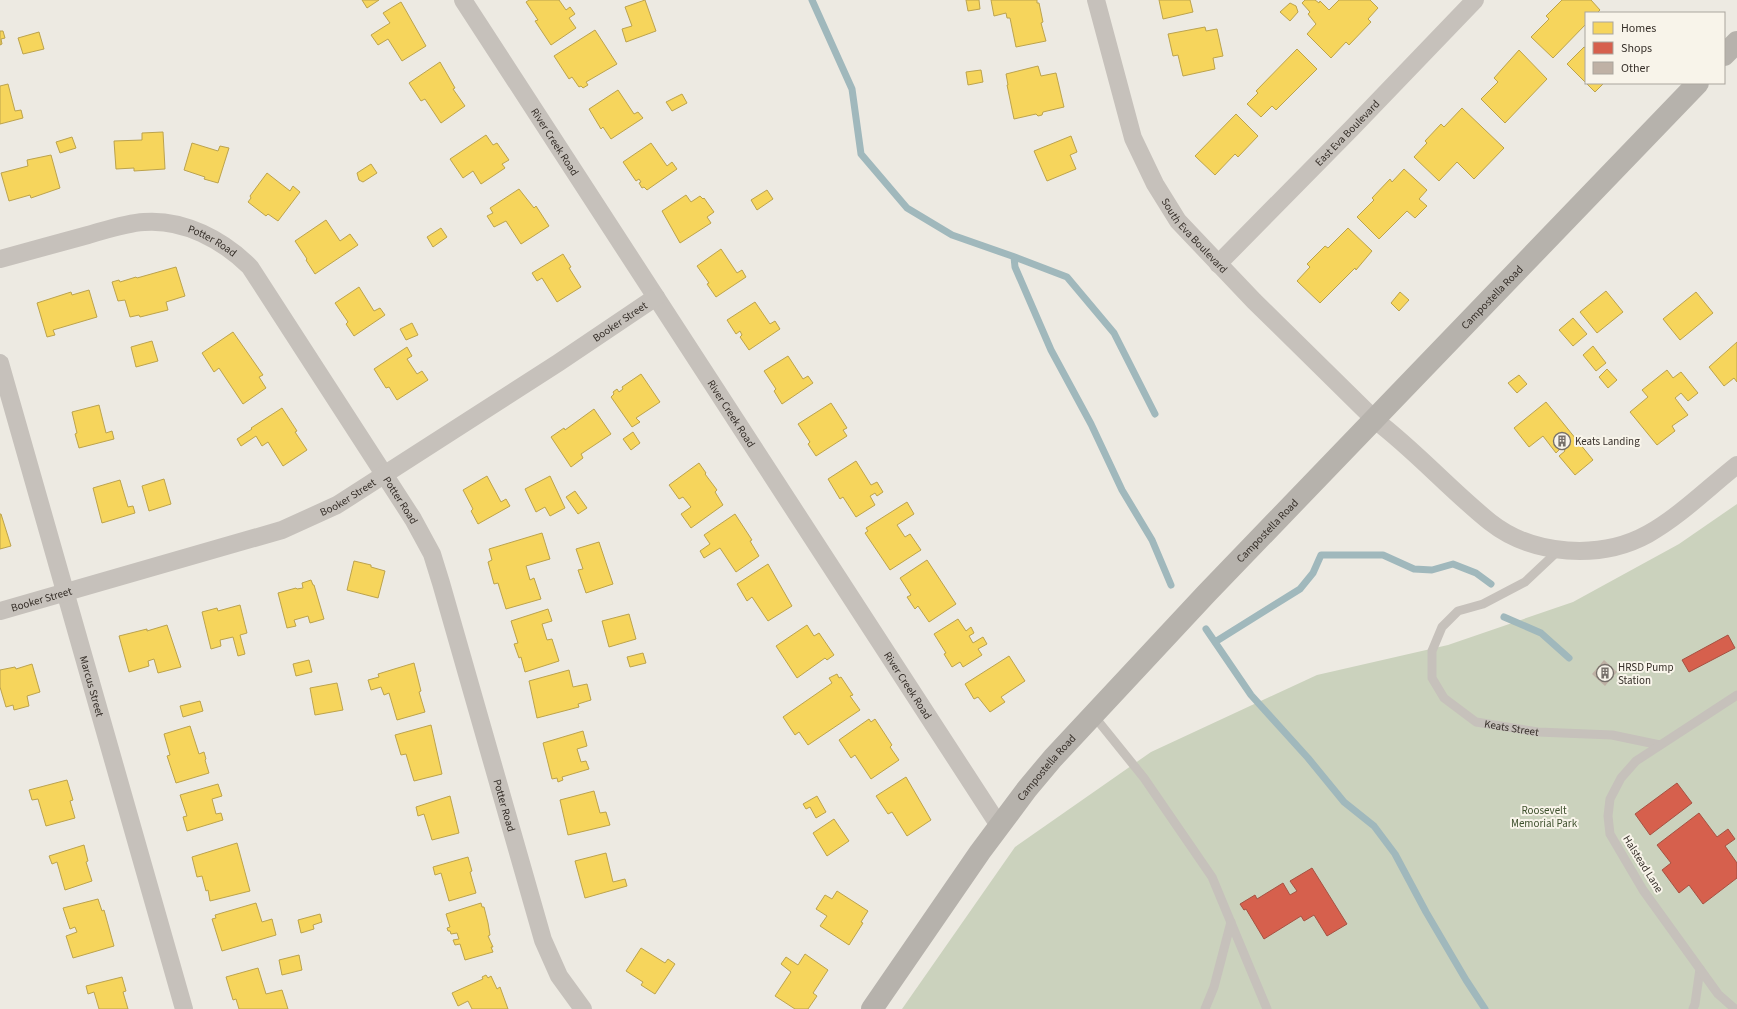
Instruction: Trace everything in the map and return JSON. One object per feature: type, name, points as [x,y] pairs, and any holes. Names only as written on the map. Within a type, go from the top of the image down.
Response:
[{"type":"main road","points":[[1725,54],[1737,42]]},
{"type":"main road","name":"Campostella Road","points":[[872,1009],[947,898],[1027,789],[1053,758],[1094,716],[1206,594],[1697,84]]},
{"type":"street","name":"River Creek Road","points":[[463,0],[734,420],[1000,827]]},
{"type":"street","name":"South Eva Boulevard","points":[[1096,0],[1118,87],[1133,138],[1155,184],[1178,221],[1218,264],[1375,420]]},
{"type":"street","name":"East Eva Boulevard","points":[[1218,264],[1352,128],[1474,0]]},
{"type":"street","name":"Potter Road","points":[[0,259],[112,228],[144,222],[176,225],[194,230],[220,242],[250,267],[384,473],[413,519],[432,554],[543,940],[559,976],[583,1009]]},
{"type":"street","name":"Booker Street","points":[[0,611],[282,530],[337,505],[384,473],[558,363],[656,297]]},
{"type":"street","name":"Marcus Street","points":[[0,363],[184,1009]]},
{"type":"street","points":[[1375,420],[1396,436],[1459,496],[1492,523],[1513,536],[1534,544],[1559,550],[1597,550],[1625,544],[1648,534],[1668,521],[1737,465]]},
{"type":"lane","name":"Keats Street","points":[[1559,550],[1526,582],[1483,604],[1458,612],[1442,627],[1432,650],[1432,678],[1444,698],[1476,722],[1538,732],[1612,735],[1660,745]]},
{"type":"lane","name":"Halstead Lane","points":[[1735,1009],[1718,994],[1643,890],[1610,834],[1608,816],[1610,799],[1621,778],[1636,762],[1737,695]]},
{"type":"lane","points":[[1094,716],[1144,778],[1212,877],[1267,1009]]},
{"type":"lane","points":[[1205,1009],[1214,987],[1231,922]]},
{"type":"lane","points":[[1693,1009],[1700,969]]},
{"type":"green space","name":"Roosevelt Memorial Park","points":[[1737,504],[1737,1009],[902,1009],[1015,847],[1151,752],[1317,675],[1448,645],[1573,602],[1679,544]]},
{"type":"building: Homes","points":[[362,0],[379,0],[367,8]]},
{"type":"building: Homes","points":[[529,0],[559,0],[566,10],[570,7],[575,14],[569,18],[576,28],[551,45],[535,21],[538,20],[526,2]]},
{"type":"building: Homes","points":[[645,0],[656,31],[626,42],[622,29],[632,26],[625,7]]},
{"type":"building: Homes","points":[[966,0],[979,0],[980,9],[968,11]]},
{"type":"building: Homes","points":[[991,0],[1037,0],[1037,3],[1039,3],[1043,22],[1041,23],[1046,41],[1016,47],[1010,18],[1007,18],[1006,13],[994,16]]},
{"type":"building: Homes","points":[[1159,0],[1190,0],[1193,12],[1163,19]]},
{"type":"building: Homes","points":[[1305,0],[1315,0],[1319,3],[1320,1],[1329,10],[1339,0],[1370,0],[1378,8],[1368,19],[1371,22],[1349,45],[1346,42],[1331,58],[1307,34],[1316,24],[1308,14],[1310,12],[1302,3]]},
{"type":"building: Homes","points":[[1562,0],[1591,0],[1600,10],[1598,12],[1585,12],[1585,25],[1553,58],[1531,37],[1549,19],[1546,16]]},
{"type":"building: Homes","points":[[401,2],[426,46],[402,61],[388,39],[378,45],[371,35],[390,23],[383,13]]},
{"type":"building: Homes","points":[[1290,3],[1296,6],[1298,12],[1290,21],[1280,12]]},
{"type":"building: Homes","points":[[1205,27],[1206,31],[1217,29],[1223,56],[1213,58],[1215,69],[1183,76],[1178,55],[1173,56],[1168,34]]},
{"type":"building: Homes","points":[[595,30],[617,64],[586,82],[588,85],[583,88],[581,86],[579,87],[572,77],[569,79],[554,56]]},
{"type":"building: Homes","points":[[0,31],[3,31],[5,38],[1,39],[2,44],[0,45]]},
{"type":"building: Homes","points":[[39,32],[44,49],[23,54],[18,38]]},
{"type":"building: Homes","points":[[1585,48],[1585,82],[1567,64]]},
{"type":"building: Homes","points":[[1297,49],[1317,69],[1276,110],[1272,106],[1261,117],[1247,104],[1258,93],[1256,91]]},
{"type":"building: Homes","points":[[1519,50],[1547,79],[1505,123],[1481,99],[1498,82],[1494,78]]},
{"type":"building: Homes","points":[[440,62],[455,88],[453,89],[465,106],[441,123],[425,99],[421,101],[409,83]]},
{"type":"building: Homes","points":[[1038,66],[1041,76],[1056,73],[1064,107],[1043,112],[1042,115],[1038,116],[1036,114],[1014,119],[1006,74]]},
{"type":"building: Homes","points":[[981,70],[983,82],[968,85],[966,72]]},
{"type":"building: Homes","points":[[8,84],[15,111],[21,110],[23,118],[0,124],[0,86]]},
{"type":"building: Homes","points":[[1587,84],[1603,84],[1595,92]]},
{"type":"building: Homes","points":[[618,90],[634,114],[638,112],[643,118],[611,139],[603,127],[601,129],[589,109]]},
{"type":"building: Homes","points":[[682,94],[687,103],[672,111],[666,102]]},
{"type":"building: Homes","points":[[1462,108],[1504,148],[1474,179],[1457,162],[1439,181],[1414,157],[1427,143],[1425,141],[1441,124],[1444,127]]},
{"type":"building: Homes","points":[[1236,114],[1258,136],[1238,157],[1235,154],[1215,175],[1195,156]]},
{"type":"building: Homes","points":[[163,132],[165,169],[134,171],[134,168],[116,169],[114,141],[142,140],[142,133]]},
{"type":"building: Homes","points":[[486,135],[493,145],[497,143],[509,160],[502,164],[505,168],[481,184],[473,171],[463,178],[450,159]]},
{"type":"building: Homes","points":[[1071,136],[1077,152],[1070,155],[1076,169],[1047,181],[1034,151]]},
{"type":"building: Homes","points":[[72,137],[76,148],[60,153],[56,142]]},
{"type":"building: Homes","points":[[192,143],[218,151],[220,146],[229,148],[218,183],[204,179],[205,177],[184,170]]},
{"type":"building: Homes","points":[[651,143],[667,166],[672,162],[677,169],[647,190],[644,187],[642,188],[639,183],[641,182],[639,179],[636,181],[623,162]]},
{"type":"building: Homes","points":[[51,155],[60,188],[31,198],[30,195],[9,201],[1,173],[28,166],[27,160]]},
{"type":"building: Homes","points":[[371,164],[377,173],[363,182],[359,180],[357,173]]},
{"type":"building: Homes","points":[[1404,169],[1427,190],[1419,199],[1427,206],[1415,218],[1407,211],[1379,239],[1357,217],[1374,200],[1372,198],[1390,179],[1392,182]]},
{"type":"building: Homes","points":[[267,173],[290,191],[293,186],[300,192],[278,221],[268,214],[266,216],[248,202],[251,198],[250,196]]},
{"type":"building: Homes","points":[[519,189],[534,208],[536,206],[549,226],[521,244],[506,221],[494,227],[487,216],[493,213],[490,208]]},
{"type":"building: Homes","points":[[767,190],[773,199],[757,210],[751,200]]},
{"type":"building: Homes","points":[[686,195],[691,202],[700,196],[703,199],[704,198],[714,212],[707,217],[711,223],[680,243],[662,211]]},
{"type":"building: Homes","points":[[326,220],[340,241],[350,234],[358,245],[315,274],[295,241]]},
{"type":"building: Homes","points":[[441,228],[447,237],[433,247],[427,237]]},
{"type":"building: Homes","points":[[1348,228],[1372,251],[1356,270],[1355,268],[1320,303],[1297,281],[1310,267],[1307,264],[1325,246],[1328,248]]},
{"type":"building: Homes","points":[[721,249],[737,273],[742,270],[746,277],[716,297],[707,284],[709,283],[697,266]]},
{"type":"building: Homes","points":[[563,254],[571,267],[569,268],[581,287],[557,302],[542,278],[537,281],[532,273]]},
{"type":"building: Homes","points":[[176,267],[185,296],[166,302],[168,310],[140,317],[139,315],[130,317],[125,300],[118,301],[112,282],[119,280],[120,282]]},
{"type":"building: Homes","points":[[359,287],[374,311],[380,308],[385,315],[354,336],[346,324],[348,322],[335,303]]},
{"type":"building: Homes","points":[[89,290],[97,317],[53,330],[55,335],[47,337],[37,303],[71,292],[72,295]]},
{"type":"building: Homes","points":[[1606,291],[1623,312],[1597,333],[1580,312]]},
{"type":"building: Homes","points":[[1400,292],[1409,300],[1399,311],[1391,303]]},
{"type":"building: Homes","points":[[1696,292],[1713,313],[1680,340],[1663,319]]},
{"type":"building: Homes","points":[[755,302],[770,324],[775,321],[780,329],[749,350],[740,337],[742,335],[740,331],[736,334],[727,320]]},
{"type":"building: Homes","points":[[1573,318],[1587,334],[1573,346],[1559,330]]},
{"type":"building: Homes","points":[[412,323],[418,335],[406,340],[400,329]]},
{"type":"building: Homes","points":[[233,332],[263,375],[259,377],[266,388],[243,404],[219,368],[214,372],[202,353]]},
{"type":"building: Homes","points":[[152,341],[158,361],[136,367],[131,347]]},
{"type":"building: Homes","points":[[1737,342],[1737,382],[1734,378],[1724,386],[1709,367]]},
{"type":"building: Homes","points":[[1593,346],[1606,363],[1596,371],[1583,355]]},
{"type":"building: Homes","points":[[407,347],[412,356],[407,359],[417,374],[422,371],[428,380],[397,400],[389,387],[386,388],[374,369]]},
{"type":"building: Homes","points":[[788,356],[803,379],[808,376],[813,383],[782,404],[774,391],[776,389],[764,371]]},
{"type":"building: Homes","points":[[1607,369],[1617,380],[1608,388],[1599,377]]},
{"type":"building: Homes","points":[[1667,370],[1673,378],[1681,372],[1698,393],[1688,401],[1681,393],[1675,398],[1688,415],[1672,426],[1675,431],[1657,445],[1630,412],[1648,397],[1642,390]]},
{"type":"building: Homes","points":[[641,374],[660,402],[636,418],[640,422],[632,427],[611,397],[614,394],[613,392],[617,389],[619,392],[623,389],[622,387]]},
{"type":"building: Homes","points":[[1519,375],[1527,384],[1517,393],[1508,383]]},
{"type":"building: Homes","name":"Keats Landing","points":[[1546,402],[1593,460],[1575,475],[1559,456],[1565,451],[1562,447],[1556,453],[1543,436],[1529,447],[1514,428]]},
{"type":"building: Homes","points":[[831,403],[847,428],[843,430],[847,436],[816,456],[808,444],[810,442],[798,424]]},
{"type":"building: Homes","points":[[99,405],[106,433],[112,431],[114,439],[79,448],[75,434],[77,433],[72,412]]},
{"type":"building: Homes","points":[[282,408],[307,450],[283,466],[268,442],[262,446],[256,436],[241,446],[237,439]]},
{"type":"building: Homes","points":[[594,409],[611,434],[581,454],[583,458],[571,467],[551,437],[564,428],[565,430]]},
{"type":"building: Homes","points":[[633,432],[640,443],[631,450],[623,439]]},
{"type":"building: Homes","points":[[856,461],[871,485],[877,482],[883,492],[877,496],[875,493],[870,496],[875,505],[856,517],[843,497],[840,499],[828,479]]},
{"type":"building: Homes","points":[[699,463],[717,490],[715,492],[723,505],[691,528],[681,514],[691,507],[683,497],[679,499],[669,485]]},
{"type":"building: Homes","points":[[487,476],[501,502],[506,499],[510,506],[478,524],[471,511],[473,509],[463,490]]},
{"type":"building: Homes","points":[[550,476],[565,508],[550,516],[545,507],[536,512],[525,489]]},
{"type":"building: Homes","points":[[164,479],[171,504],[149,511],[142,486]]},
{"type":"building: Homes","points":[[120,480],[128,507],[133,506],[135,513],[102,523],[93,488]]},
{"type":"building: Homes","points":[[575,491],[587,508],[578,514],[566,497]]},
{"type":"building: Homes","points":[[907,502],[914,514],[897,525],[905,537],[910,534],[921,550],[890,570],[865,533],[868,531],[866,528]]},
{"type":"building: Homes","points":[[0,514],[11,546],[0,549]]},
{"type":"building: Homes","points":[[735,514],[752,540],[750,541],[759,556],[736,572],[720,548],[704,558],[700,551],[710,544],[704,535]]},
{"type":"building: Homes","points":[[542,533],[550,559],[526,566],[530,580],[534,578],[541,599],[506,609],[498,583],[494,584],[488,562],[492,560],[489,549]]},
{"type":"building: Homes","points":[[599,542],[613,584],[586,593],[578,570],[583,569],[576,549]]},
{"type":"building: Homes","points":[[927,560],[956,604],[929,622],[918,606],[915,609],[907,597],[911,595],[900,578]]},
{"type":"building: Homes","points":[[354,561],[371,565],[371,567],[385,571],[378,598],[347,590]]},
{"type":"building: Homes","points":[[768,564],[792,606],[768,621],[752,597],[747,601],[737,584]]},
{"type":"building: Homes","points":[[311,580],[314,585],[324,619],[310,623],[308,616],[294,620],[296,626],[287,628],[278,593],[296,588],[303,588],[302,583]]},
{"type":"building: Homes","points":[[240,605],[247,633],[240,635],[245,654],[238,656],[233,637],[220,640],[221,646],[211,649],[202,612],[217,608],[218,611]]},
{"type":"building: Homes","points":[[548,609],[552,621],[542,624],[547,640],[552,639],[559,661],[525,672],[521,657],[519,658],[514,644],[518,643],[511,621]]},
{"type":"building: Homes","points":[[629,614],[636,639],[609,647],[602,621]]},
{"type":"building: Homes","points":[[958,619],[966,631],[971,627],[974,633],[969,636],[973,643],[983,637],[987,644],[978,649],[982,655],[963,667],[960,662],[952,667],[944,654],[946,653],[934,634]]},
{"type":"building: Homes","points":[[167,625],[181,667],[158,673],[154,659],[148,661],[149,666],[129,672],[119,636],[147,629],[147,631]]},
{"type":"building: Homes","points":[[807,625],[814,636],[819,633],[834,655],[827,660],[825,658],[797,678],[776,646]]},
{"type":"building: Homes","points":[[643,653],[646,663],[630,667],[627,657]]},
{"type":"building: Homes","points":[[1009,656],[1025,681],[1001,697],[1005,702],[990,712],[978,697],[974,699],[965,684]]},
{"type":"building: Homes","points":[[309,660],[312,672],[296,676],[293,664]]},
{"type":"building: Homes","points":[[414,663],[421,691],[419,692],[425,712],[397,720],[389,693],[384,695],[381,687],[371,690],[368,680],[379,677],[378,674]]},
{"type":"building: Homes","points":[[32,664],[40,692],[27,696],[29,706],[14,710],[13,705],[6,707],[0,687],[0,670],[15,667],[16,669]]},
{"type":"building: Homes","points":[[569,670],[573,687],[587,684],[591,700],[578,704],[579,707],[537,718],[529,681]]},
{"type":"building: Homes","points":[[837,674],[839,678],[841,677],[853,695],[850,696],[860,710],[808,745],[799,732],[795,735],[783,717],[832,683],[829,678]]},
{"type":"building: Homes","points":[[337,683],[343,710],[315,715],[310,688]]},
{"type":"building: Homes","points":[[200,701],[203,711],[183,717],[180,706]]},
{"type":"building: Homes","points":[[869,719],[871,722],[875,719],[892,745],[890,747],[899,760],[871,779],[855,755],[851,758],[839,740]]},
{"type":"building: Homes","points":[[431,725],[442,774],[414,781],[406,754],[401,755],[395,735]]},
{"type":"building: Homes","points":[[190,726],[199,754],[204,752],[209,773],[176,783],[167,756],[170,755],[164,734]]},
{"type":"building: Homes","points":[[583,731],[587,746],[577,749],[581,762],[586,761],[589,769],[562,777],[563,780],[558,782],[557,778],[552,779],[543,743]]},
{"type":"building: Homes","points":[[906,777],[931,820],[907,836],[892,812],[888,814],[876,796]]},
{"type":"building: Homes","points":[[67,780],[73,800],[70,801],[75,818],[46,826],[38,799],[32,800],[29,790]]},
{"type":"building: Homes","points":[[218,784],[222,796],[212,799],[216,814],[221,813],[223,820],[187,831],[183,817],[187,816],[180,795]]},
{"type":"building: Homes","points":[[594,791],[600,813],[606,812],[610,825],[568,835],[560,800]]},
{"type":"building: Homes","points":[[450,796],[459,833],[432,840],[424,814],[418,816],[416,807]]},
{"type":"building: Homes","points":[[817,796],[826,812],[816,818],[810,807],[806,809],[803,804]]},
{"type":"building: Homes","points":[[834,819],[849,841],[827,856],[813,833]]},
{"type":"building: Homes","points":[[237,843],[250,891],[210,901],[208,890],[206,891],[202,876],[197,877],[192,857]]},
{"type":"building: Homes","points":[[84,845],[88,861],[86,862],[92,881],[65,890],[57,862],[52,864],[49,856]]},
{"type":"building: Homes","points":[[606,853],[613,882],[625,879],[627,886],[585,898],[575,861]]},
{"type":"building: Homes","points":[[468,857],[472,871],[470,872],[476,893],[449,901],[441,873],[435,875],[433,867]]},
{"type":"building: Homes","points":[[837,891],[868,911],[861,922],[863,923],[849,945],[820,926],[827,916],[816,909],[825,895],[832,899]]},
{"type":"building: Homes","points":[[98,899],[102,911],[104,910],[114,946],[73,958],[66,936],[77,932],[75,927],[70,929],[63,908]]},
{"type":"building: Homes","points":[[256,903],[262,922],[272,919],[276,935],[222,951],[212,919],[216,918],[215,915]]},
{"type":"building: Homes","points":[[481,903],[482,907],[484,907],[488,923],[490,935],[488,936],[493,947],[491,947],[493,952],[465,960],[460,944],[455,945],[453,940],[459,939],[457,933],[451,934],[450,931],[448,931],[447,928],[450,927],[446,914]]},
{"type":"building: Homes","points":[[320,914],[322,922],[313,925],[314,929],[301,933],[298,920]]},
{"type":"building: Homes","points":[[641,948],[665,963],[668,959],[675,964],[655,994],[641,985],[643,982],[626,971]]},
{"type":"building: Homes","points":[[805,954],[828,970],[813,993],[817,996],[808,1009],[795,1009],[775,996],[791,972],[781,964],[786,957],[798,965]]},
{"type":"building: Homes","points":[[299,955],[302,970],[282,975],[279,960]]},
{"type":"building: Homes","points":[[258,968],[266,994],[282,990],[288,1009],[239,1009],[236,999],[233,1000],[226,977]]},
{"type":"building: Homes","points":[[486,975],[488,978],[491,976],[497,989],[500,987],[508,1009],[472,1009],[468,1001],[458,1006],[452,993],[483,979],[482,977]]},
{"type":"building: Homes","points":[[122,977],[126,991],[123,992],[128,1009],[99,1009],[94,992],[88,994],[86,986]]},
{"type":"building: Shops","points":[[1728,635],[1735,648],[1689,672],[1682,660]]},
{"type":"building: Shops","points":[[1677,783],[1692,803],[1650,835],[1635,814]]},
{"type":"building: Shops","points":[[1699,813],[1717,837],[1728,829],[1735,839],[1725,846],[1737,863],[1737,878],[1703,904],[1689,885],[1679,893],[1662,870],[1671,863],[1657,845]]},
{"type":"building: Shops","points":[[1312,868],[1347,924],[1327,936],[1314,915],[1304,921],[1301,916],[1264,939],[1246,909],[1244,910],[1240,904],[1255,895],[1257,899],[1283,883],[1290,895],[1297,891],[1290,881]]},
{"type":"building: Other","name":"HRSD Pump Station","points":[[1604,660],[1617,672],[1605,686],[1592,674]]},
{"type":"waterway","points":[[812,0],[852,89],[861,154],[907,208],[952,235],[1067,277],[1114,333],[1155,414]]},
{"type":"waterway","points":[[1014,257],[1015,267],[1051,350],[1091,424],[1122,490],[1152,540],[1171,585]]},
{"type":"waterway","points":[[1215,642],[1300,589],[1313,573],[1321,555],[1383,555],[1414,569],[1432,570],[1453,564],[1476,573],[1491,584]]},
{"type":"waterway","points":[[1504,617],[1541,633],[1569,658]]},
{"type":"waterway","points":[[1206,629],[1251,695],[1308,758],[1344,802],[1374,826],[1395,854],[1426,912],[1485,1009]]},
{"type":"place","name":"Keats Landing","points":[[1562,441]]},
{"type":"place","name":"HRSD Pump Station","points":[[1605,673]]}]
